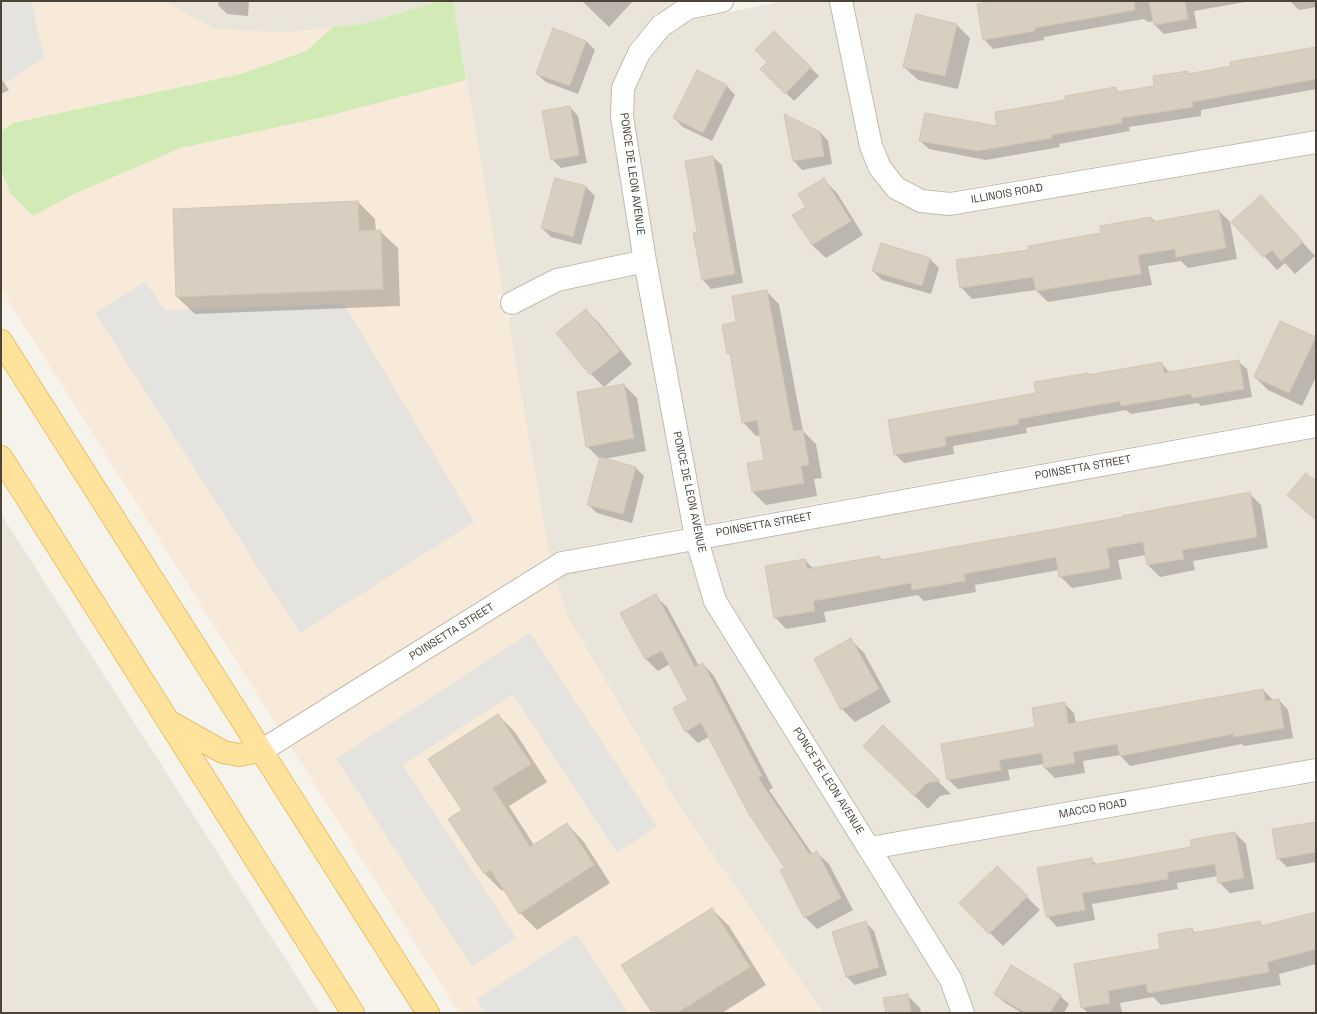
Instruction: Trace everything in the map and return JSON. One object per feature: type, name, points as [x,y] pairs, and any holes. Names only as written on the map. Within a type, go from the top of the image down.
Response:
[{"type":"main road","points":[[1,342],[428,1013]]},
{"type":"main road","points":[[1,457],[353,1013]]},
{"type":"main road","points":[[168,720],[223,752],[239,755],[261,752]]},
{"type":"street","name":"PONCE DE LEON AVENUE","points":[[722,1],[688,8],[661,26],[640,53],[623,88],[622,117],[645,261],[696,537],[715,601],[951,980],[963,1013]]},
{"type":"street","name":"ILLINOIS ROAD","points":[[841,1],[871,146],[880,168],[896,188],[921,201],[950,204],[1316,142]]},
{"type":"street","points":[[512,303],[557,280],[645,261]]},
{"type":"street","name":"POINSETTA STREET","points":[[261,752],[562,563],[696,537],[1316,426]]},
{"type":"street","name":"MACCO ROAD","points":[[870,848],[1316,770]]},
{"type":"shaded area","points":[[1,1],[163,1],[215,29],[285,33],[333,27],[306,51],[241,74],[14,123],[1,131]]},
{"type":"shaded area","points":[[1,1],[31,1],[44,58],[5,83],[1,77]]},
{"type":"shaded area","points":[[163,1],[440,1],[363,24],[285,33],[215,29]]},
{"type":"shaded area","points":[[453,1],[677,1],[655,15],[637,38],[635,37],[624,54],[626,56],[612,86],[611,119],[633,251],[555,268],[503,294]]},
{"type":"shaded area","points":[[783,1],[830,1],[861,149],[870,172],[892,199],[917,212],[952,216],[1316,154],[1316,413],[705,524],[656,259],[633,117],[634,91],[649,61],[668,35],[692,20]]},
{"type":"shaded area","points":[[852,1],[1316,1],[1316,130],[949,191],[924,189],[902,178],[889,161],[882,143]]},
{"type":"shaded area","points":[[466,80],[503,294],[497,297],[508,318],[549,556],[278,727],[1,289],[1,169],[10,193],[33,216],[74,194],[181,148],[324,117]]},
{"type":"shaded area","points":[[637,275],[684,527],[559,551],[549,556],[508,318],[561,292]]},
{"type":"shaded area","points":[[145,282],[165,310],[344,304],[474,522],[300,633],[95,313]]},
{"type":"shaded area","points":[[1316,438],[1316,757],[1314,758],[874,835],[725,596],[711,547]]},
{"type":"shaded area","points":[[1,514],[249,902],[320,1013],[1,1013]]},
{"type":"shaded area","points":[[689,551],[860,852],[861,862],[865,861],[941,985],[951,1013],[823,1013],[679,806],[568,618],[556,580],[566,574]]},
{"type":"shaded area","points":[[556,580],[568,618],[679,806],[823,1013],[459,1013],[291,747]]},
{"type":"shaded area","points":[[530,633],[657,826],[617,853],[513,694],[403,765],[516,938],[472,966],[336,759]]},
{"type":"shaded area","points":[[1316,783],[1316,1013],[974,1013],[960,973],[888,857]]},
{"type":"shaded area","points":[[577,934],[628,1013],[485,1013],[477,999]]},
{"type":"green space","points":[[440,1],[453,1],[466,80],[324,117],[181,148],[74,194],[33,216],[10,193],[1,169],[1,131],[13,123],[241,74],[306,51],[333,27],[363,24]]},
{"type":"building","points":[[994,1],[1134,1],[1135,10],[1035,28],[1035,31],[983,40],[977,4]]},
{"type":"building","points":[[1149,1],[1185,1],[1188,19],[1154,25]]},
{"type":"building","points":[[916,14],[957,24],[945,76],[903,67]]},
{"type":"building","points":[[553,28],[586,41],[570,86],[536,74]]},
{"type":"building","points":[[774,31],[811,67],[785,94],[760,69],[767,62],[755,50]]},
{"type":"building","points":[[1316,47],[1316,79],[1192,102],[1193,107],[1121,118],[1122,123],[1051,135],[1052,138],[977,151],[919,141],[925,113],[997,126],[995,112],[1066,100],[1065,96],[1116,87],[1117,92],[1154,86],[1153,76],[1188,71],[1188,74],[1231,66],[1230,62]]},
{"type":"building","points":[[697,70],[727,85],[703,133],[673,118]]},
{"type":"building","points":[[570,106],[579,155],[551,160],[542,111]]},
{"type":"building","points":[[784,114],[820,132],[824,156],[793,161]]},
{"type":"building","points":[[713,156],[735,274],[702,280],[693,233],[697,232],[685,161]]},
{"type":"building","points":[[555,178],[586,186],[573,237],[541,228]]},
{"type":"building","points":[[824,178],[851,221],[812,245],[792,215],[806,207],[798,194]]},
{"type":"building","points":[[1261,195],[1303,242],[1281,261],[1272,250],[1263,257],[1231,222]]},
{"type":"building","points":[[358,201],[359,231],[381,230],[383,289],[176,297],[173,209]]},
{"type":"building","points":[[1219,210],[1226,248],[1176,257],[1175,249],[1138,255],[1141,274],[1036,291],[1033,277],[960,288],[956,260],[1028,250],[1028,246],[1101,233],[1100,226],[1151,217],[1152,222]]},
{"type":"building","points":[[881,243],[930,258],[922,286],[872,271]]},
{"type":"building","points":[[767,290],[793,431],[803,430],[809,465],[801,466],[804,483],[752,492],[747,463],[764,460],[757,420],[742,423],[730,353],[727,354],[722,325],[736,322],[732,296]]},
{"type":"building","points":[[586,309],[620,351],[590,375],[556,333]]},
{"type":"building","points":[[1280,321],[1316,337],[1289,393],[1254,377]]},
{"type":"building","points":[[1239,360],[1244,389],[1192,398],[1191,394],[1121,406],[1120,401],[1018,419],[1019,424],[945,437],[946,446],[894,455],[888,420],[1036,393],[1034,382],[1088,373],[1088,375],[1162,362],[1164,373]]},
{"type":"building","points":[[624,384],[634,438],[586,447],[577,392]]},
{"type":"building","points":[[600,457],[636,467],[623,514],[587,505]]},
{"type":"building","points":[[1306,473],[1316,481],[1316,520],[1287,495]]},
{"type":"building","points":[[1250,492],[1257,537],[1182,550],[1184,559],[1147,565],[1143,542],[1107,548],[1110,568],[1059,577],[1056,557],[964,574],[965,581],[912,590],[911,583],[813,601],[815,611],[774,618],[765,566],[805,559],[807,569],[880,556],[880,560],[1123,517],[1122,516]]},
{"type":"building","points":[[656,594],[695,667],[703,663],[762,776],[758,778],[810,855],[817,851],[841,898],[804,918],[780,870],[785,868],[749,814],[701,723],[685,732],[673,708],[688,700],[662,651],[645,659],[620,613]]},
{"type":"building","points":[[851,638],[879,689],[841,710],[814,659]]},
{"type":"building","points":[[1263,689],[1265,701],[1279,699],[1284,728],[1234,737],[1233,734],[1120,756],[1117,744],[1073,752],[1075,763],[1044,768],[1042,753],[999,760],[1001,770],[947,780],[941,744],[1035,727],[1032,708],[1065,702],[1068,724]]},
{"type":"building","points":[[498,714],[531,764],[493,788],[530,847],[567,823],[594,865],[519,914],[491,870],[484,874],[448,819],[462,810],[428,759]]},
{"type":"building","points":[[883,725],[940,781],[927,783],[914,796],[863,746]]},
{"type":"building","points":[[1316,822],[1316,852],[1277,859],[1272,829]]},
{"type":"building","points":[[1235,832],[1244,878],[1218,883],[1215,864],[1167,872],[1168,879],[1082,893],[1085,910],[1046,917],[1037,868],[1092,858],[1093,865],[1191,847],[1190,840]]},
{"type":"building","points":[[997,866],[1028,896],[989,934],[959,903]]},
{"type":"building","points":[[712,908],[750,967],[677,1013],[652,1013],[621,965]]},
{"type":"building","points":[[1316,912],[1316,949],[1267,962],[1269,972],[1148,993],[1146,984],[1108,991],[1110,1003],[1081,1008],[1074,964],[1160,949],[1158,934],[1192,928],[1193,933],[1260,921],[1261,926]]},
{"type":"building","points":[[866,921],[879,967],[846,977],[832,932]]},
{"type":"building","points":[[1011,965],[1061,995],[1050,1013],[1026,1013],[994,994]]},
{"type":"building","points":[[908,994],[911,1013],[886,1013],[883,998]]}]
